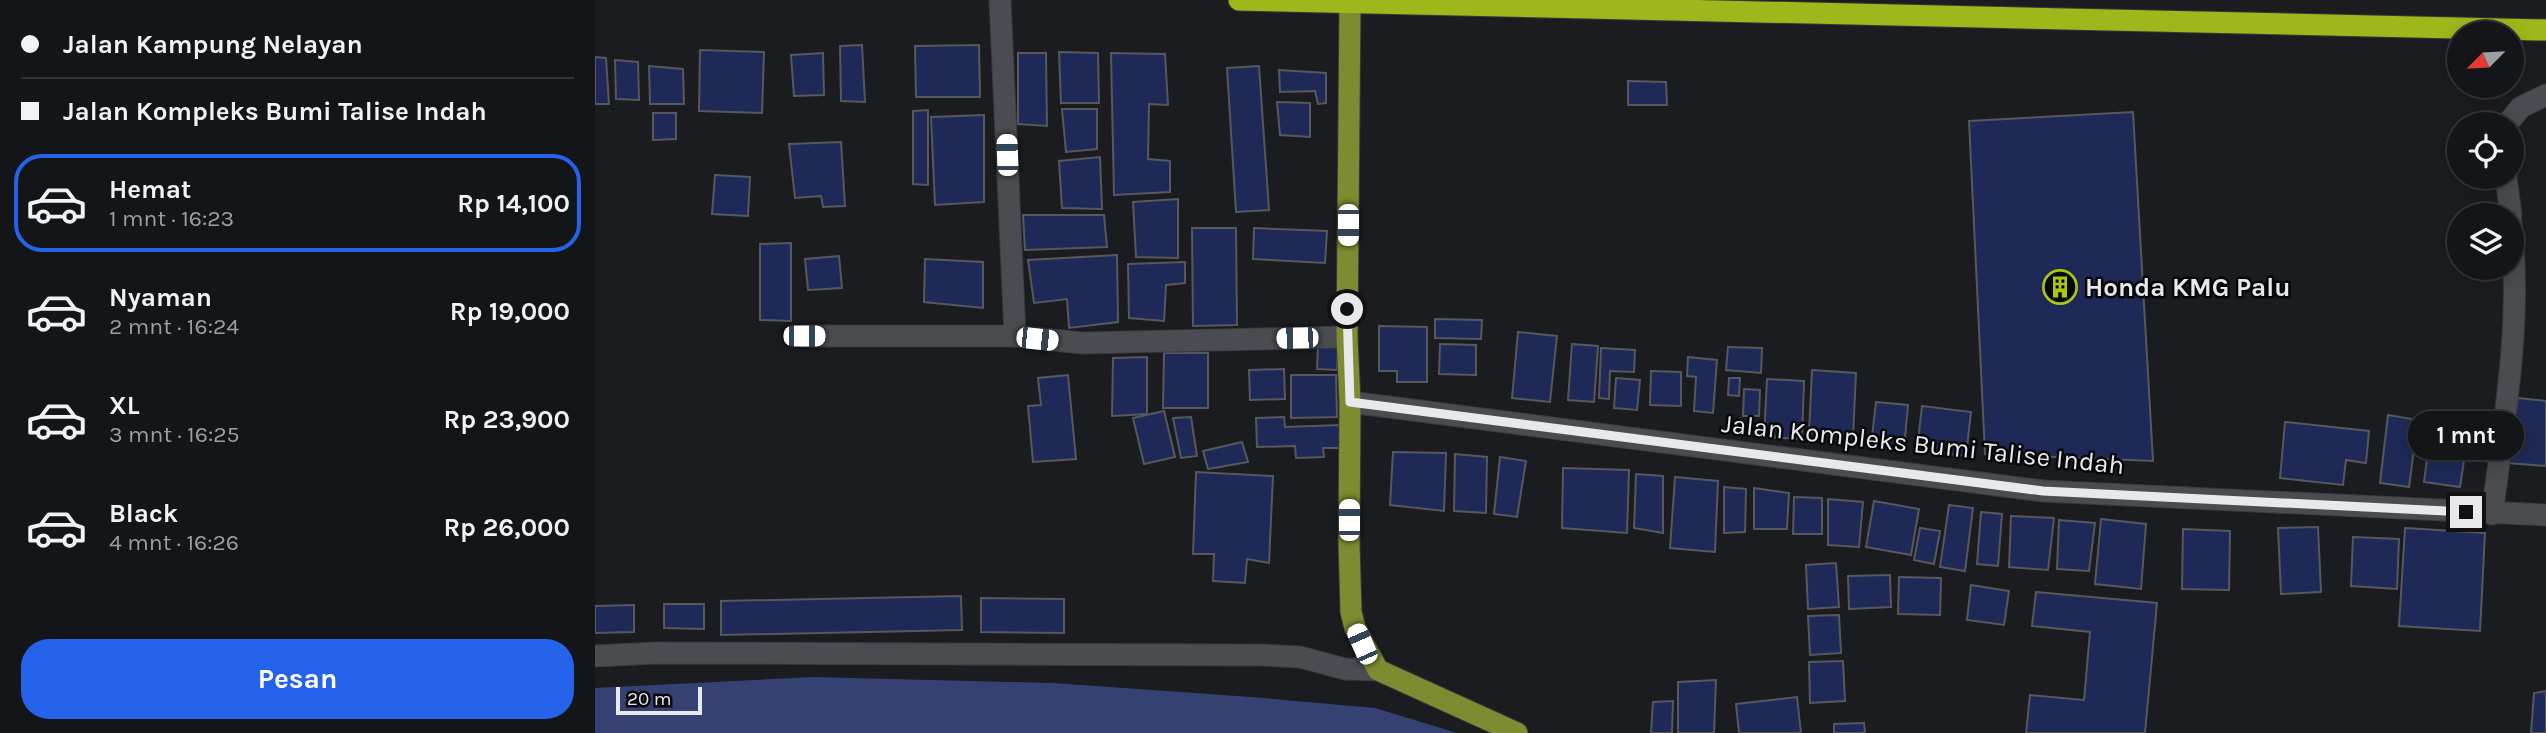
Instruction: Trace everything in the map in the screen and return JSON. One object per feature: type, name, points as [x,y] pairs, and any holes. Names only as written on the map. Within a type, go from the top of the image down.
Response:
[{"type":"highway","points":[[1239,0],[2546,30]]},
{"type":"main road","points":[[1350,1],[1347,337],[1351,612],[1362,644],[1378,670],[1517,733]]},
{"type":"street","points":[[1000,0],[1015,337]]},
{"type":"street","points":[[2517,112],[2521,107],[2546,95]]},
{"type":"street","points":[[2492,514],[2511,370],[2515,280]]},
{"type":"street","points":[[804,336],[1015,337],[1082,343],[1347,337]]},
{"type":"street","name":"Jalan Kompleks Bumi Talise Indah","points":[[1350,402],[2043,491],[2546,515]]},
{"type":"street","points":[[595,656],[656,653],[1260,655],[1300,656],[1345,669],[1378,670]]},
{"type":"water","points":[[813,677],[1053,683],[1251,697],[1375,708],[1457,733],[595,733],[595,688]]},
{"type":"building","points":[[862,45],[865,102],[841,101],[840,46]]},
{"type":"building","points":[[979,45],[980,97],[916,97],[915,46]]},
{"type":"building","points":[[700,50],[764,52],[762,113],[699,111]]},
{"type":"building","points":[[1059,52],[1098,53],[1099,103],[1061,103]]},
{"type":"building","points":[[823,53],[824,95],[794,96],[791,55]]},
{"type":"building","points":[[1018,53],[1046,53],[1047,126],[1018,124]]},
{"type":"building","points":[[1111,53],[1165,54],[1168,105],[1149,104],[1148,159],[1170,161],[1170,192],[1114,195]]},
{"type":"building","points":[[595,57],[606,58],[609,104],[595,104]]},
{"type":"building","points":[[615,60],[638,62],[639,100],[616,99]]},
{"type":"building","points":[[649,66],[683,69],[684,104],[650,104]]},
{"type":"building","points":[[1259,66],[1269,210],[1236,212],[1227,68]]},
{"type":"building","points":[[1279,70],[1326,73],[1326,103],[1318,104],[1315,91],[1280,92]]},
{"type":"building","points":[[1628,81],[1666,82],[1667,105],[1628,105]]},
{"type":"building","points":[[1277,102],[1310,103],[1310,137],[1280,135]]},
{"type":"building","points":[[1062,109],[1097,109],[1097,149],[1066,152]]},
{"type":"building","points":[[928,110],[928,185],[913,184],[913,111]]},
{"type":"building","name":"Honda KMG Palu","points":[[2133,112],[2153,461],[1985,454],[1969,121]]},
{"type":"building","points":[[653,113],[676,113],[676,139],[653,140]]},
{"type":"building","points":[[984,115],[984,202],[935,205],[931,117]]},
{"type":"building","points":[[841,142],[845,206],[823,207],[821,196],[795,198],[789,144]]},
{"type":"building","points":[[1100,157],[1102,209],[1062,208],[1059,161]]},
{"type":"building","points":[[715,175],[750,177],[748,216],[712,214]]},
{"type":"building","points":[[1178,199],[1178,258],[1136,257],[1133,202]]},
{"type":"building","points":[[1023,215],[1104,215],[1107,247],[1025,250]]},
{"type":"building","points":[[1192,228],[1236,228],[1237,325],[1193,326]]},
{"type":"building","points":[[1254,228],[1327,231],[1325,263],[1253,259]]},
{"type":"building","points":[[791,243],[791,321],[760,320],[760,244]]},
{"type":"building","points":[[1117,255],[1118,322],[1069,328],[1067,299],[1034,303],[1028,260]]},
{"type":"building","points":[[839,256],[842,288],[808,290],[805,259]]},
{"type":"building","points":[[925,259],[983,262],[983,308],[924,302]]},
{"type":"building","points":[[1185,262],[1185,283],[1166,285],[1164,321],[1129,318],[1128,264]]},
{"type":"building","points":[[1435,319],[1482,320],[1481,339],[1435,338]]},
{"type":"building","points":[[1379,326],[1427,327],[1427,382],[1397,382],[1397,371],[1379,371]]},
{"type":"building","points":[[1518,332],[1557,336],[1550,402],[1512,398]]},
{"type":"building","points":[[1440,344],[1476,345],[1476,375],[1439,374]]},
{"type":"building","points":[[1572,344],[1598,346],[1594,402],[1568,400]]},
{"type":"building","points":[[1318,346],[1338,346],[1337,370],[1317,369]]},
{"type":"building","points":[[1728,347],[1762,348],[1761,373],[1726,370]]},
{"type":"building","points":[[1601,348],[1635,350],[1634,372],[1610,371],[1609,399],[1599,398]]},
{"type":"building","points":[[1164,353],[1208,353],[1208,408],[1163,408]]},
{"type":"building","points":[[1147,357],[1147,414],[1112,416],[1113,358]]},
{"type":"building","points":[[1688,357],[1717,360],[1713,413],[1694,411],[1696,377],[1687,376]]},
{"type":"building","points":[[1284,369],[1285,399],[1250,400],[1249,370]]},
{"type":"building","points":[[1812,370],[1856,373],[1853,436],[1809,433]]},
{"type":"building","points":[[1651,371],[1681,372],[1681,406],[1650,405]]},
{"type":"building","points":[[1068,375],[1076,459],[1033,462],[1028,406],[1041,405],[1038,378]]},
{"type":"building","points":[[1291,375],[1336,375],[1337,417],[1291,418]]},
{"type":"building","points":[[1616,378],[1640,380],[1637,410],[1614,408]]},
{"type":"building","points":[[1729,378],[1740,378],[1739,396],[1728,395]]},
{"type":"building","points":[[1767,379],[1804,381],[1802,439],[1764,437]]},
{"type":"building","points":[[1744,389],[1760,390],[1759,416],[1743,416]]},
{"type":"building","points":[[2518,398],[2546,401],[2546,466],[2508,463]]},
{"type":"building","points":[[1876,402],[1908,405],[1904,449],[1871,446]]},
{"type":"building","points":[[1922,406],[1971,412],[1966,456],[1917,450]]},
{"type":"building","points":[[1164,411],[1175,457],[1144,464],[1133,418]]},
{"type":"building","points":[[2388,415],[2418,420],[2409,487],[2380,483]]},
{"type":"building","points":[[1191,417],[1197,456],[1181,458],[1173,418]]},
{"type":"building","points":[[1284,417],[1285,427],[1340,425],[1341,448],[1323,448],[1324,457],[1296,458],[1295,446],[1257,447],[1256,418]]},
{"type":"building","points":[[2432,421],[2469,427],[2460,487],[2424,482]]},
{"type":"building","points":[[2285,422],[2369,431],[2366,463],[2346,460],[2343,485],[2280,478]]},
{"type":"building","points":[[1242,442],[1248,462],[1208,469],[1203,451]]},
{"type":"building","points":[[1393,452],[1446,453],[1444,511],[1390,505]]},
{"type":"building","points":[[1455,454],[1487,457],[1486,513],[1454,511]]},
{"type":"building","points":[[1500,457],[1526,461],[1517,517],[1494,514]]},
{"type":"building","points":[[1563,468],[1629,470],[1627,533],[1562,528]]},
{"type":"building","points":[[1196,472],[1273,476],[1269,563],[1247,559],[1245,583],[1213,581],[1214,554],[1193,554]]},
{"type":"building","points":[[1636,474],[1663,476],[1663,533],[1634,528]]},
{"type":"building","points":[[1675,477],[1718,481],[1715,552],[1670,548]]},
{"type":"building","points":[[1724,487],[1746,489],[1745,532],[1724,533]]},
{"type":"building","points":[[1754,488],[1789,493],[1787,529],[1754,529]]},
{"type":"building","points":[[1794,497],[1822,498],[1822,534],[1793,534]]},
{"type":"building","points":[[1828,499],[1863,502],[1859,547],[1828,545]]},
{"type":"building","points":[[1874,501],[1919,509],[1911,555],[1866,547]]},
{"type":"building","points":[[1949,505],[1973,508],[1965,571],[1940,567]]},
{"type":"building","points":[[1981,512],[2002,514],[1998,566],[1977,564]]},
{"type":"building","points":[[2011,516],[2054,518],[2048,570],[2009,567]]},
{"type":"building","points":[[2101,519],[2146,524],[2141,589],[2095,584]]},
{"type":"building","points":[[2059,520],[2095,523],[2089,571],[2057,569]]},
{"type":"building","points":[[2318,527],[2321,592],[2281,594],[2278,528]]},
{"type":"building","points":[[1920,528],[1940,531],[1934,564],[1914,560]]},
{"type":"building","points":[[2405,528],[2485,533],[2480,631],[2399,626]]},
{"type":"building","points":[[2183,529],[2230,531],[2229,590],[2182,589]]},
{"type":"building","points":[[2353,537],[2399,539],[2397,589],[2351,586]]},
{"type":"building","points":[[1836,563],[1839,607],[1808,609],[1806,565]]},
{"type":"building","points":[[1890,575],[1891,607],[1849,609],[1848,576]]},
{"type":"building","points":[[1899,577],[1941,578],[1940,615],[1898,614]]},
{"type":"building","points":[[1971,585],[2009,591],[2004,625],[1967,620]]},
{"type":"building","points":[[2036,592],[2157,603],[2145,733],[2026,733],[2030,695],[2084,700],[2090,632],[2032,626]]},
{"type":"building","points":[[961,596],[962,630],[721,635],[721,601]]},
{"type":"building","points":[[981,598],[1064,599],[1064,633],[981,632]]},
{"type":"building","points":[[664,604],[704,604],[704,629],[664,628]]},
{"type":"building","points":[[634,605],[634,632],[595,633],[595,606]]},
{"type":"building","points":[[1839,615],[1841,653],[1810,655],[1808,616]]},
{"type":"building","points":[[1843,661],[1845,701],[1810,703],[1809,662]]},
{"type":"building","points":[[1716,680],[1714,733],[1678,733],[1678,682]]},
{"type":"building","points":[[2546,691],[2546,733],[2531,733],[2534,693]]},
{"type":"building","points":[[1797,697],[1801,733],[1739,733],[1736,704]]},
{"type":"building","points":[[1673,701],[1672,733],[1651,733],[1653,702]]},
{"type":"building","points":[[1864,723],[1865,733],[1834,733],[1834,724]]},
{"type":"place","name":"Honda KMG Palu","points":[[2060,287]]},
{"type":"route","points":[[1347,309],[1350,402],[2043,491],[2466,512]]}]
